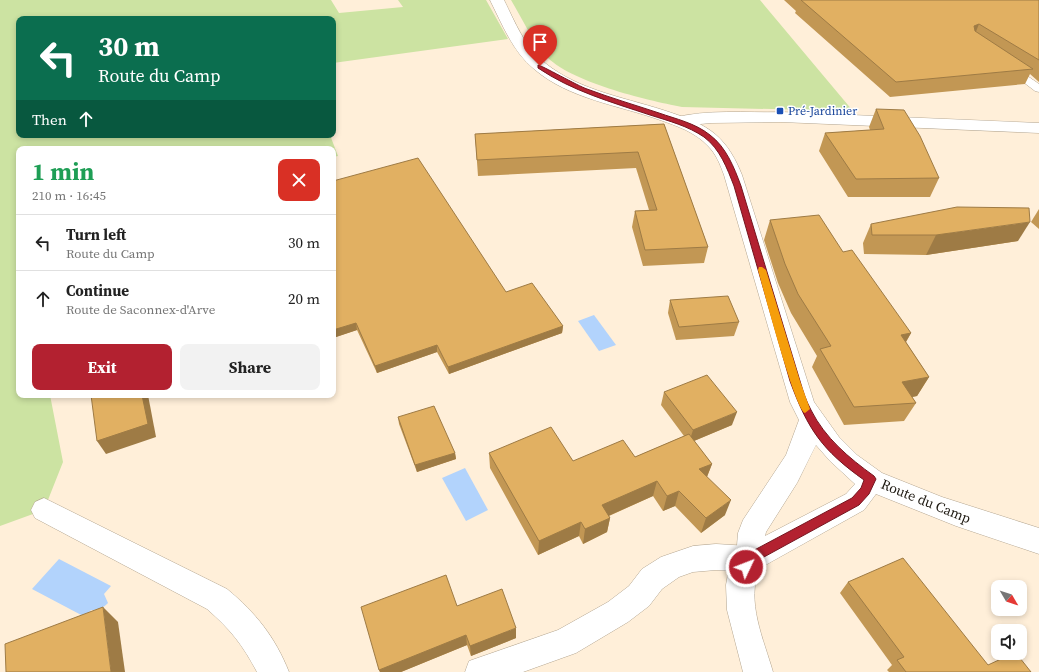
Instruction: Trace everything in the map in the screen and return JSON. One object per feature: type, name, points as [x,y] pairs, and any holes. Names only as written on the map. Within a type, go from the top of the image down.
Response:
[{"type":"street","points":[[497,0],[523,49],[548,73],[594,94],[679,121],[726,117],[796,117],[1039,128]]},
{"type":"street","name":"Route du Camp","points":[[679,121],[700,131],[715,143],[732,169],[795,381],[811,421],[823,438],[840,455],[870,479],[929,504],[1039,541]]},
{"type":"street","points":[[758,672],[744,617],[741,592],[742,574],[749,559],[750,540],[754,527],[797,462],[807,440],[811,421]]},
{"type":"street","points":[[480,672],[565,642],[618,612],[639,596],[652,579],[671,566],[693,558],[716,557],[749,559],[856,502],[865,491],[870,479]]},
{"type":"street","points":[[44,510],[217,599],[238,617],[253,635],[274,672]]},
{"type":"lane","points":[[999,60],[1039,89]]},
{"type":"green space","points":[[0,0],[331,0],[339,13],[403,7],[398,0],[486,0],[508,39],[336,63],[336,16],[16,16],[16,138],[331,138],[334,146],[16,146],[16,398],[51,398],[63,462],[44,510],[0,526]]},
{"type":"green space","points":[[511,0],[760,0],[853,111],[682,107],[629,95],[571,74],[556,65],[540,49]]},
{"type":"water","points":[[594,315],[616,345],[599,351],[578,321]]},
{"type":"water","points":[[465,468],[488,510],[466,521],[442,478]]},
{"type":"water","points":[[59,559],[111,586],[104,594],[108,603],[101,608],[91,610],[85,617],[32,589]]},
{"type":"building","points":[[801,0],[1039,0],[1039,60],[979,24],[974,26],[975,31],[1033,69],[896,82]]},
{"type":"building","points":[[876,109],[904,110],[920,136],[939,178],[856,179],[825,133],[884,129]]},
{"type":"building","points":[[664,124],[708,247],[645,250],[635,211],[657,210],[638,152],[477,160],[475,134]]},
{"type":"building","points":[[418,158],[506,292],[532,283],[563,326],[448,367],[437,345],[375,366],[356,323],[336,329],[336,180]]},
{"type":"building","points":[[957,207],[1029,208],[1030,222],[936,235],[872,235],[871,224]]},
{"type":"building","points":[[819,215],[843,252],[852,250],[911,333],[901,335],[929,377],[902,382],[916,403],[854,407],[820,349],[831,346],[798,294],[785,264],[770,220]]},
{"type":"building","points":[[728,296],[739,322],[679,327],[670,300]]},
{"type":"building","points":[[707,375],[737,412],[693,430],[664,392]]},
{"type":"building","points":[[91,398],[143,398],[148,424],[97,441]]},
{"type":"building","points":[[434,406],[455,453],[415,465],[398,417]]},
{"type":"building","points":[[551,427],[573,461],[623,440],[635,457],[689,434],[712,464],[699,469],[731,500],[706,518],[679,491],[667,496],[657,481],[602,505],[610,518],[585,529],[581,522],[539,541],[489,453]]},
{"type":"building","points":[[903,558],[988,665],[999,660],[1022,660],[1031,672],[906,672],[897,660],[904,657],[848,582]]},
{"type":"building","points":[[446,575],[457,606],[502,589],[516,628],[470,646],[466,635],[379,670],[361,607]]},
{"type":"building","points":[[103,607],[111,672],[6,672],[5,644]]},
{"type":"slow traffic","points":[[762,270],[795,381],[805,409]]},
{"type":"place","name":"Pré-Jardinier","points":[[780,111]]},
{"type":"route","points":[[540,66],[548,73],[583,90],[689,125],[707,136],[720,149],[732,169],[738,186],[795,381],[806,411],[823,438],[848,463],[870,479],[865,491],[856,502],[749,559],[746,567]]}]
